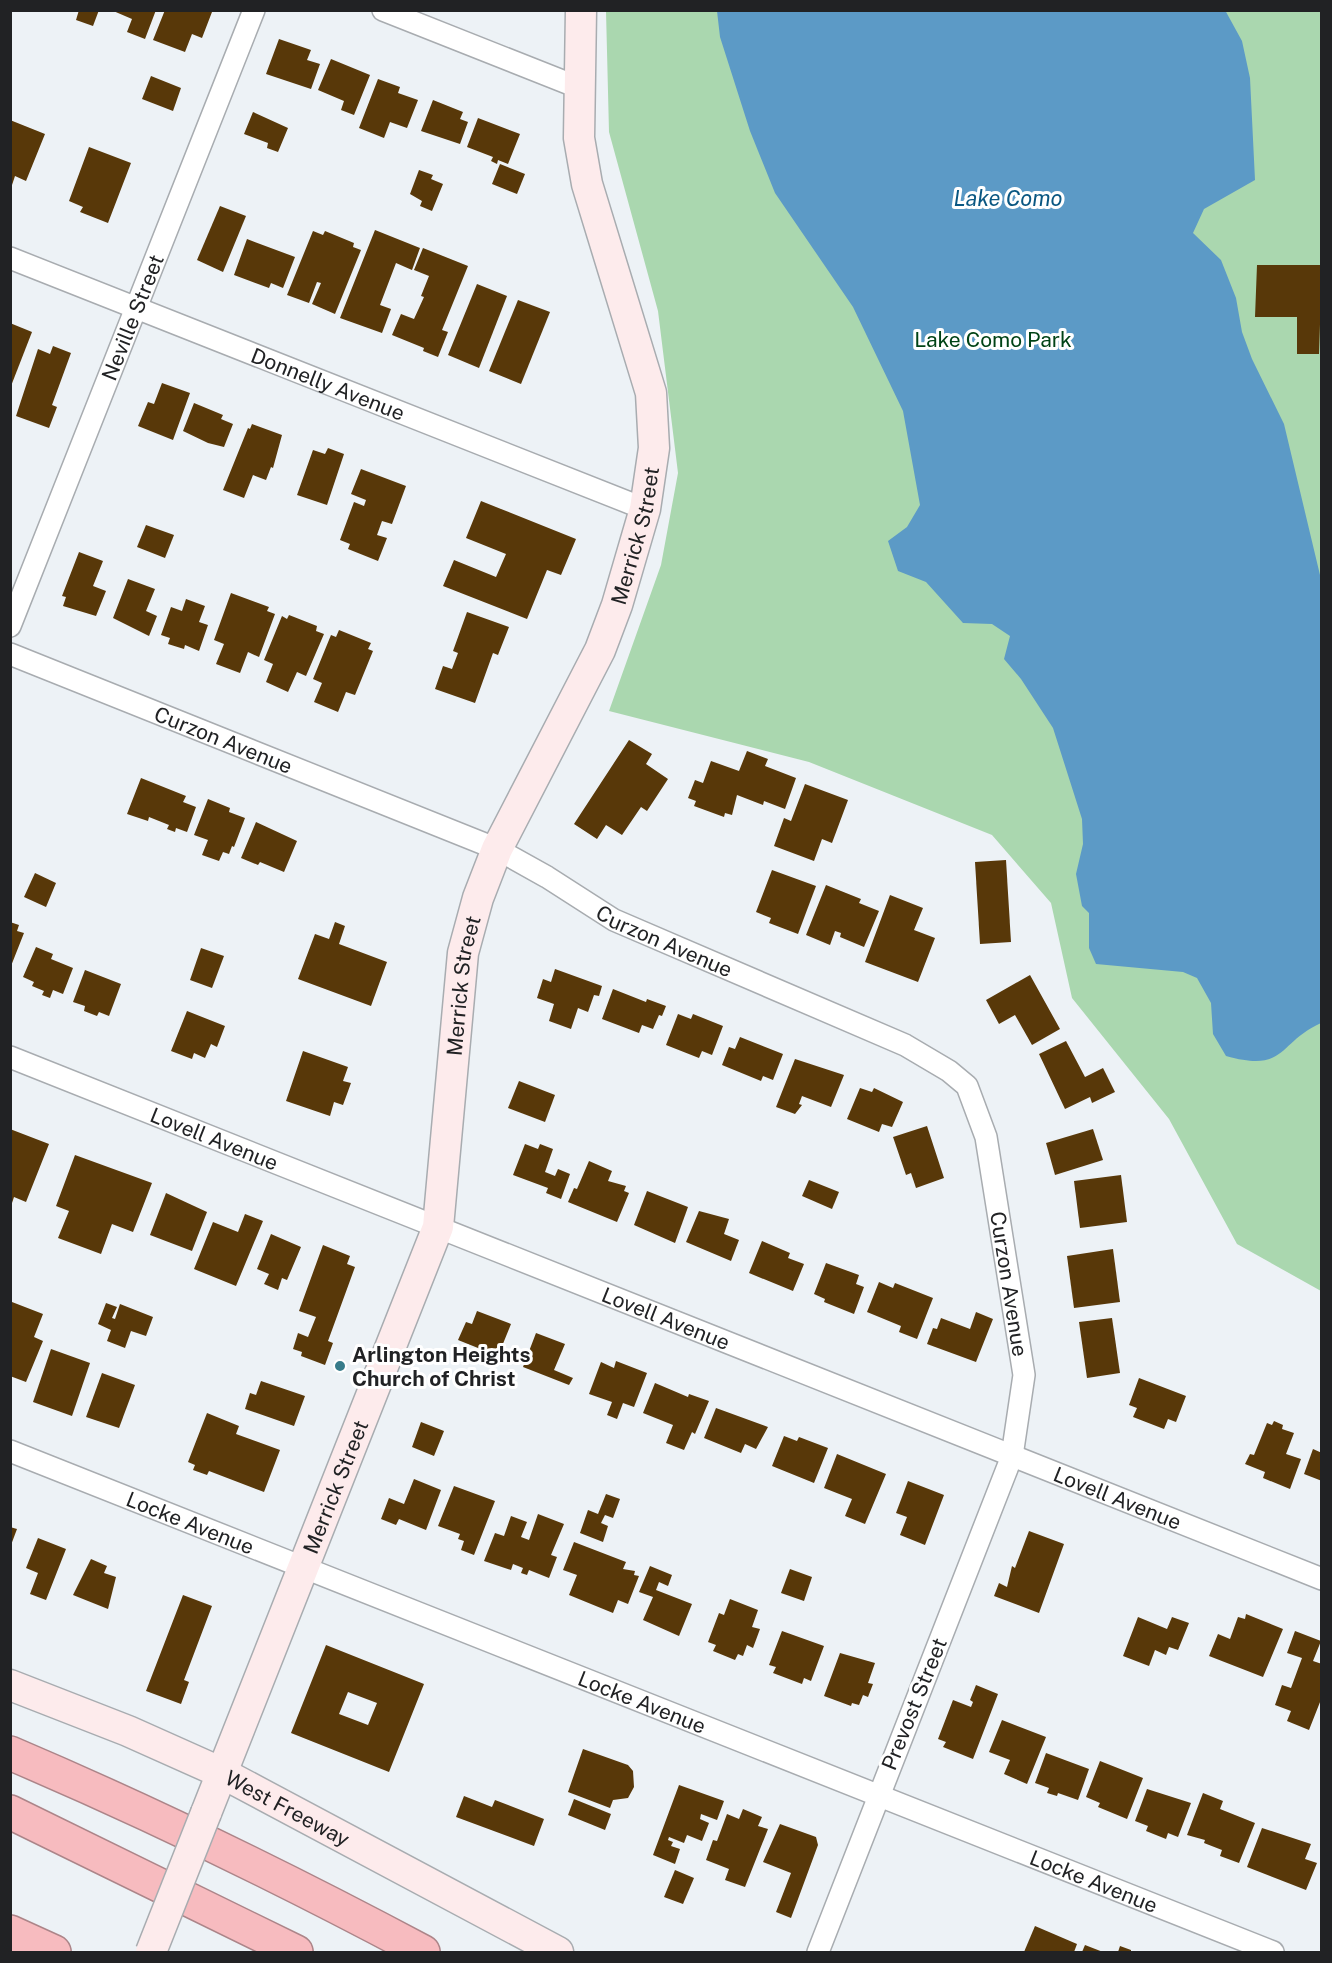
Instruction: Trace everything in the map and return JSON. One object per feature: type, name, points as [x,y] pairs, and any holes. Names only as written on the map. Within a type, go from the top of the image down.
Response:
[{"type":"highway","points":[[10,1753],[119,1800],[324,1900],[423,1953]]},
{"type":"highway","points":[[10,1812],[296,1953]]},
{"type":"highway","points":[[10,1932],[54,1953]]},
{"type":"street","name":"Neville Street","points":[[10,626],[254,10]]},
{"type":"street","points":[[383,10],[580,88]]},
{"type":"street","name":"Merrick Street","points":[[151,1953],[438,1227],[463,953],[478,898],[497,849],[600,650],[618,605],[645,509],[654,448],[651,393],[587,184],[579,138],[581,10]]},
{"type":"street","name":"Donnelly Avenue","points":[[10,258],[645,509]]},
{"type":"street","name":"Curzon Avenue","points":[[10,654],[497,849],[547,877],[614,920],[904,1045],[950,1071],[967,1086],[986,1137],[1024,1375],[1012,1455]]},
{"type":"street","name":"Lovell Avenue","points":[[10,1057],[1322,1579]]},
{"type":"street","name":"Locke Avenue","points":[[10,1451],[1274,1953]]},
{"type":"street","name":"Prevost Street","points":[[818,1953],[1012,1455]]},
{"type":"street","name":"West Freeway","points":[[10,1684],[222,1773],[558,1953]]},
{"type":"green space","name":"Lake Como Park","points":[[606,11],[1321,11],[1321,1291],[1237,1244],[1169,1119],[1072,998],[1051,903],[992,835],[809,762],[609,711],[661,565],[678,473],[658,311],[609,132]]},
{"type":"water","name":"Lake Como","points":[[1225,10],[1242,41],[1250,78],[1255,180],[1204,209],[1193,233],[1221,260],[1236,298],[1242,332],[1252,359],[1284,424],[1320,575],[1321,1023],[1296,1039],[1280,1053],[1260,1061],[1226,1056],[1213,1034],[1211,1003],[1197,978],[1183,972],[1096,964],[1089,948],[1089,913],[1082,906],[1076,874],[1083,844],[1082,819],[1053,728],[1021,679],[1004,659],[1010,636],[992,624],[963,623],[926,582],[898,571],[888,541],[907,527],[920,505],[903,411],[853,307],[775,193],[750,131],[720,37],[717,11]]},
{"type":"building","points":[[79,10],[99,10],[93,26],[76,20]]},
{"type":"building","points":[[111,10],[156,10],[145,39],[127,32],[132,19]]},
{"type":"building","points":[[165,10],[212,12],[202,38],[192,34],[185,52],[153,40]]},
{"type":"building","points":[[279,39],[311,50],[307,60],[320,64],[311,89],[266,74]]},
{"type":"building","points":[[331,59],[370,75],[354,115],[341,110],[344,101],[318,90]]},
{"type":"building","points":[[151,76],[181,88],[173,111],[142,99]]},
{"type":"building","points":[[378,79],[400,87],[398,93],[418,100],[407,128],[390,122],[384,138],[359,128]]},
{"type":"building","points":[[433,100],[463,112],[460,119],[468,122],[460,144],[421,131]]},
{"type":"building","points":[[253,112],[288,128],[278,152],[267,148],[268,143],[244,134]]},
{"type":"building","points":[[478,118],[520,134],[508,164],[498,160],[497,164],[491,161],[493,157],[467,147]]},
{"type":"building","points":[[10,120],[45,134],[26,181],[15,176],[11,188]]},
{"type":"building","points":[[89,147],[131,163],[108,223],[80,212],[83,207],[69,201]]},
{"type":"building","points":[[500,164],[525,174],[517,194],[492,184]]},
{"type":"building","points":[[419,170],[433,175],[431,179],[443,184],[432,211],[420,206],[422,201],[410,194]]},
{"type":"building","points":[[220,206],[246,216],[223,272],[197,260]]},
{"type":"building","points":[[375,230],[420,248],[412,270],[396,263],[380,305],[391,309],[382,333],[340,318]]},
{"type":"building","points":[[313,231],[323,235],[325,231],[354,243],[353,247],[361,250],[335,314],[312,304],[321,283],[317,282],[309,303],[287,295]]},
{"type":"building","points":[[247,239],[295,257],[283,288],[271,283],[269,288],[234,275]]},
{"type":"building","points":[[423,248],[468,266],[442,330],[448,332],[438,357],[423,351],[424,348],[392,335],[401,314],[414,319],[424,297],[421,296],[429,276],[414,270]]},
{"type":"building","points":[[1257,265],[1322,265],[1319,354],[1297,354],[1297,317],[1255,317]]},
{"type":"building","points":[[477,284],[507,296],[479,368],[448,355]]},
{"type":"building","points":[[518,300],[550,312],[521,384],[489,371]]},
{"type":"building","points":[[10,323],[32,332],[11,386],[10,386]]},
{"type":"building","points":[[53,346],[71,353],[52,405],[57,407],[49,428],[16,416],[38,349],[50,354]]},
{"type":"building","points":[[162,383],[190,393],[173,440],[138,426],[148,402],[154,404]]},
{"type":"building","points":[[194,403],[223,415],[221,419],[233,424],[224,447],[208,443],[183,431]]},
{"type":"building","points":[[252,424],[282,435],[273,468],[271,467],[266,480],[253,475],[244,498],[223,490],[248,428],[250,429]]},
{"type":"building","points":[[328,448],[344,454],[327,505],[297,495],[313,450],[325,454]]},
{"type":"building","points":[[361,469],[406,486],[392,524],[382,521],[377,535],[387,538],[378,561],[348,549],[350,544],[340,540],[354,502],[364,506],[366,500],[351,494]]},
{"type":"building","points":[[481,501],[576,539],[561,575],[547,570],[527,619],[443,586],[454,560],[496,577],[506,554],[466,538]]},
{"type":"building","points":[[146,525],[174,535],[165,558],[137,547]]},
{"type":"building","points":[[79,552],[103,561],[93,586],[106,591],[96,616],[63,606],[66,597],[62,596]]},
{"type":"building","points":[[128,579],[155,589],[146,611],[157,616],[149,636],[113,618]]},
{"type":"building","points":[[231,593],[269,607],[267,611],[275,614],[259,657],[248,652],[240,673],[216,664],[224,644],[214,640]]},
{"type":"building","points":[[186,599],[205,606],[199,622],[208,625],[199,651],[185,645],[184,649],[168,644],[170,638],[161,635],[171,607],[182,611]]},
{"type":"building","points":[[467,612],[509,627],[498,655],[493,653],[475,703],[435,689],[443,666],[452,669],[458,653],[453,651]]},
{"type":"building","points":[[289,615],[317,626],[316,631],[324,634],[306,676],[297,672],[288,692],[266,682],[273,664],[264,660],[282,616],[287,619]]},
{"type":"building","points":[[339,630],[371,643],[368,649],[373,651],[355,695],[346,692],[338,712],[314,702],[322,683],[313,679],[331,635],[336,637]]},
{"type":"building","points":[[629,740],[652,754],[646,764],[668,779],[647,811],[641,807],[622,835],[606,825],[597,839],[574,824]]},
{"type":"building","points":[[747,751],[768,759],[765,766],[796,778],[785,809],[764,801],[763,805],[737,795],[732,815],[725,813],[724,817],[694,806],[696,801],[688,798],[695,780],[703,783],[711,761],[739,771]]},
{"type":"building","points":[[141,778],[186,796],[183,802],[196,807],[187,832],[176,828],[175,832],[167,829],[169,825],[149,817],[148,821],[127,814]]},
{"type":"building","points":[[805,784],[848,800],[832,843],[822,839],[814,861],[774,846],[784,818],[791,821]]},
{"type":"building","points":[[208,799],[230,808],[229,812],[245,818],[234,847],[232,846],[229,854],[223,852],[219,861],[202,855],[208,840],[194,835]]},
{"type":"building","points":[[256,822],[297,841],[284,872],[260,862],[258,865],[241,858]]},
{"type":"building","points":[[1006,860],[1011,942],[980,944],[975,862]]},
{"type":"building","points":[[772,870],[816,886],[798,934],[769,923],[771,918],[756,912]]},
{"type":"building","points":[[35,873],[56,883],[46,907],[24,897]]},
{"type":"building","points":[[826,885],[861,899],[859,903],[879,911],[864,947],[840,937],[841,933],[835,931],[830,945],[806,935]]},
{"type":"building","points":[[890,895],[923,908],[914,930],[935,938],[918,982],[865,962]]},
{"type":"building","points":[[10,922],[19,925],[17,931],[24,933],[11,966]]},
{"type":"building","points":[[335,922],[345,926],[339,944],[387,962],[371,1006],[298,979],[315,934],[329,939]]},
{"type":"building","points":[[36,947],[53,954],[51,959],[73,968],[63,994],[53,990],[50,998],[42,995],[44,991],[32,986],[34,982],[23,977]]},
{"type":"building","points":[[201,948],[224,956],[212,988],[190,980]]},
{"type":"building","points":[[555,969],[602,986],[599,996],[594,995],[588,1012],[578,1008],[571,1029],[549,1021],[554,1004],[537,998],[543,979],[551,982]]},
{"type":"building","points":[[85,970],[121,984],[109,1016],[99,1012],[97,1016],[84,1011],[85,1006],[73,1002]]},
{"type":"building","points":[[1030,975],[1060,1029],[1032,1045],[1015,1015],[999,1024],[986,1000]]},
{"type":"building","points":[[613,989],[646,1002],[647,999],[666,1006],[653,1029],[642,1025],[639,1033],[602,1019]]},
{"type":"building","points":[[187,1011],[225,1026],[217,1047],[211,1044],[205,1058],[194,1053],[192,1059],[171,1051]]},
{"type":"building","points":[[678,1014],[691,1019],[693,1014],[723,1026],[712,1055],[702,1051],[699,1058],[666,1045]]},
{"type":"building","points":[[740,1037],[783,1054],[773,1080],[763,1076],[761,1081],[722,1065],[729,1047],[735,1049]]},
{"type":"building","points":[[1066,1041],[1085,1077],[1103,1068],[1115,1092],[1092,1103],[1090,1097],[1065,1109],[1039,1054]]},
{"type":"building","points":[[303,1051],[348,1067],[343,1081],[351,1083],[343,1105],[334,1102],[330,1116],[286,1101]]},
{"type":"building","points":[[795,1059],[844,1075],[831,1107],[802,1096],[799,1104],[802,1105],[795,1114],[776,1107]]},
{"type":"building","points":[[519,1081],[555,1095],[545,1122],[508,1108]]},
{"type":"building","points":[[860,1088],[872,1092],[874,1088],[903,1102],[892,1127],[882,1124],[879,1132],[847,1119]]},
{"type":"building","points":[[927,1126],[944,1178],[916,1188],[911,1173],[906,1175],[893,1137]]},
{"type":"building","points":[[10,1129],[49,1144],[26,1202],[14,1197],[11,1206]]},
{"type":"building","points":[[1093,1129],[1103,1160],[1055,1175],[1046,1143]]},
{"type":"building","points":[[525,1144],[538,1149],[540,1144],[553,1149],[545,1172],[555,1176],[558,1169],[570,1174],[561,1199],[546,1193],[548,1188],[513,1175]]},
{"type":"building","points":[[75,1155],[152,1183],[133,1232],[112,1224],[101,1254],[58,1238],[69,1211],[56,1206]]},
{"type":"building","points":[[589,1161],[612,1171],[608,1181],[626,1186],[624,1191],[629,1193],[617,1222],[568,1202],[574,1188],[577,1189]]},
{"type":"building","points":[[1121,1175],[1127,1222],[1080,1228],[1074,1181]]},
{"type":"building","points":[[809,1180],[839,1192],[832,1209],[802,1196]]},
{"type":"building","points":[[647,1191],[688,1207],[675,1243],[634,1225]]},
{"type":"building","points":[[166,1193],[207,1212],[192,1251],[150,1235]]},
{"type":"building","points":[[699,1211],[729,1219],[724,1234],[739,1240],[731,1261],[686,1242]]},
{"type":"building","points":[[245,1214],[263,1221],[236,1286],[194,1269],[213,1222],[238,1232]]},
{"type":"building","points":[[271,1234],[301,1247],[287,1280],[282,1278],[278,1290],[264,1284],[269,1274],[257,1269]]},
{"type":"building","points":[[762,1241],[790,1253],[788,1258],[804,1264],[793,1291],[749,1273]]},
{"type":"building","points":[[323,1245],[350,1256],[347,1264],[355,1267],[328,1341],[333,1343],[325,1365],[301,1356],[302,1352],[293,1349],[298,1333],[308,1337],[316,1317],[299,1311]]},
{"type":"building","points":[[1113,1249],[1120,1302],[1074,1308],[1067,1256]]},
{"type":"building","points":[[826,1263],[859,1275],[856,1284],[864,1287],[854,1314],[824,1302],[825,1299],[814,1294]]},
{"type":"building","points":[[879,1282],[893,1288],[895,1283],[933,1298],[917,1339],[899,1332],[901,1326],[867,1312]]},
{"type":"building","points":[[12,1302],[43,1314],[34,1337],[43,1341],[26,1382],[10,1376]]},
{"type":"building","points":[[106,1303],[117,1307],[112,1318],[115,1319],[120,1304],[153,1317],[146,1336],[131,1331],[125,1348],[107,1341],[111,1330],[98,1324]]},
{"type":"building","points":[[477,1311],[511,1324],[498,1356],[458,1340],[466,1322],[472,1324]]},
{"type":"building","points":[[976,1312],[993,1319],[976,1362],[927,1344],[933,1328],[937,1329],[941,1318],[970,1329]]},
{"type":"building","points":[[1112,1318],[1120,1373],[1087,1378],[1079,1322]]},
{"type":"building","points":[[536,1333],[565,1344],[554,1370],[573,1378],[569,1385],[523,1367]]},
{"type":"building","points":[[51,1349],[90,1363],[72,1416],[33,1402]]},
{"type":"building","points":[[616,1361],[647,1373],[634,1407],[623,1403],[617,1419],[607,1415],[612,1402],[589,1394],[601,1362],[614,1368]]},
{"type":"building","points":[[102,1373],[135,1385],[119,1428],[86,1417]]},
{"type":"building","points":[[1139,1378],[1186,1396],[1176,1422],[1168,1419],[1164,1429],[1133,1417],[1137,1408],[1129,1405]]},
{"type":"building","points":[[261,1381],[305,1396],[294,1426],[245,1409],[250,1393],[256,1395]]},
{"type":"building","points":[[655,1383],[688,1397],[689,1394],[709,1401],[695,1434],[692,1432],[684,1450],[666,1443],[673,1425],[643,1413]]},
{"type":"building","points":[[716,1408],[768,1427],[756,1449],[745,1444],[741,1453],[704,1438]]},
{"type":"building","points":[[207,1413],[239,1426],[236,1434],[280,1450],[264,1492],[209,1471],[207,1475],[193,1470],[195,1465],[188,1462]]},
{"type":"building","points":[[1274,1421],[1283,1425],[1282,1429],[1294,1433],[1286,1454],[1301,1459],[1290,1489],[1263,1478],[1265,1472],[1245,1464],[1250,1454],[1254,1455],[1267,1423],[1272,1425]]},
{"type":"building","points":[[421,1422],[444,1431],[434,1456],[412,1447]]},
{"type":"building","points":[[784,1436],[797,1441],[799,1437],[828,1448],[814,1483],[772,1466]]},
{"type":"building","points":[[1313,1449],[1322,1453],[1322,1481],[1304,1474]]},
{"type":"building","points":[[837,1454],[886,1474],[865,1524],[845,1516],[852,1499],[824,1488]]},
{"type":"building","points":[[414,1479],[441,1490],[426,1530],[399,1519],[396,1525],[381,1519],[389,1498],[404,1504]]},
{"type":"building","points":[[908,1481],[944,1495],[925,1545],[900,1535],[907,1517],[896,1513]]},
{"type":"building","points":[[454,1486],[495,1501],[474,1555],[461,1550],[464,1541],[458,1539],[460,1534],[438,1526]]},
{"type":"building","points":[[606,1494],[620,1499],[613,1518],[605,1515],[601,1523],[608,1526],[603,1542],[580,1533],[588,1510],[598,1514]]},
{"type":"building","points":[[538,1514],[564,1524],[551,1555],[557,1557],[549,1578],[529,1570],[527,1575],[521,1573],[523,1568],[513,1564],[511,1570],[484,1561],[495,1533],[504,1536],[511,1516],[527,1522],[521,1537],[529,1540]]},
{"type":"building","points":[[10,1527],[17,1529],[11,1545],[10,1545]]},
{"type":"building","points":[[1029,1531],[1064,1544],[1039,1613],[994,1596],[999,1583],[1007,1587],[1012,1566],[1015,1568]]},
{"type":"building","points":[[38,1538],[66,1549],[46,1600],[30,1594],[38,1573],[26,1568]]},
{"type":"building","points":[[574,1542],[626,1562],[623,1569],[635,1571],[634,1575],[639,1576],[628,1604],[618,1600],[613,1613],[569,1595],[577,1575],[563,1570]]},
{"type":"building","points":[[91,1559],[107,1566],[104,1573],[116,1577],[108,1609],[73,1595]]},
{"type":"building","points":[[650,1566],[672,1575],[668,1586],[659,1582],[656,1590],[692,1604],[679,1636],[643,1620],[653,1597],[639,1592]]},
{"type":"building","points":[[790,1569],[812,1577],[804,1601],[781,1593]]},
{"type":"building","points":[[183,1595],[212,1606],[184,1680],[189,1682],[181,1704],[146,1691]]},
{"type":"building","points":[[730,1599],[758,1610],[752,1627],[760,1629],[753,1648],[747,1645],[743,1656],[738,1654],[735,1660],[713,1651],[716,1645],[708,1642],[719,1613],[724,1615]]},
{"type":"building","points":[[1246,1614],[1283,1629],[1263,1677],[1209,1656],[1218,1634],[1230,1639],[1238,1617],[1245,1619]]},
{"type":"building","points":[[1138,1617],[1167,1629],[1172,1617],[1189,1623],[1178,1650],[1169,1647],[1166,1655],[1155,1650],[1149,1666],[1123,1656]]},
{"type":"building","points":[[782,1631],[824,1646],[811,1681],[804,1678],[802,1684],[773,1673],[776,1667],[769,1665]]},
{"type":"building","points":[[1295,1631],[1321,1641],[1313,1661],[1322,1664],[1322,1697],[1309,1730],[1287,1721],[1291,1711],[1275,1705],[1282,1685],[1291,1688],[1302,1658],[1287,1653]]},
{"type":"building","points":[[326,1645],[424,1684],[389,1772],[291,1733]],"holes":[[[348,1692],[377,1703],[368,1725],[339,1714]]]},
{"type":"building","points":[[840,1653],[875,1663],[868,1683],[873,1684],[868,1697],[863,1695],[859,1705],[852,1703],[851,1706],[824,1696]]},
{"type":"building","points":[[976,1685],[998,1694],[973,1759],[943,1747],[946,1742],[938,1739],[953,1700],[971,1707],[973,1702],[970,1700]]},
{"type":"building","points":[[1002,1720],[1046,1737],[1027,1784],[1004,1774],[1010,1760],[989,1752]]},
{"type":"building","points":[[583,1749],[628,1765],[633,1771],[634,1787],[628,1798],[613,1800],[610,1808],[568,1792]]},
{"type":"building","points":[[1046,1753],[1089,1769],[1078,1800],[1058,1793],[1057,1796],[1047,1793],[1049,1788],[1035,1783]]},
{"type":"building","points":[[1100,1761],[1143,1778],[1127,1819],[1098,1807],[1100,1803],[1086,1797]]},
{"type":"building","points":[[679,1785],[724,1801],[717,1820],[701,1814],[700,1819],[709,1823],[702,1841],[687,1835],[684,1843],[669,1837],[668,1840],[673,1842],[671,1846],[680,1849],[675,1864],[653,1855]]},
{"type":"building","points":[[1147,1789],[1191,1803],[1178,1837],[1168,1833],[1166,1839],[1146,1831],[1148,1826],[1135,1821]]},
{"type":"building","points":[[1203,1793],[1223,1801],[1220,1809],[1255,1823],[1239,1863],[1220,1856],[1222,1850],[1204,1843],[1205,1840],[1187,1835]]},
{"type":"building","points":[[464,1796],[492,1807],[495,1800],[544,1819],[534,1846],[456,1817]]},
{"type":"building","points":[[574,1799],[611,1814],[605,1830],[568,1815]]},
{"type":"building","points":[[743,1809],[762,1817],[758,1826],[768,1829],[745,1887],[725,1880],[729,1869],[706,1860],[713,1840],[717,1841],[727,1814],[739,1819]]},
{"type":"building","points":[[780,1824],[816,1837],[818,1845],[791,1918],[776,1912],[791,1873],[763,1862]]},
{"type":"building","points":[[1262,1828],[1311,1844],[1305,1859],[1317,1863],[1306,1890],[1247,1867]]},
{"type":"building","points":[[675,1870],[694,1878],[683,1904],[664,1897]]},
{"type":"building","points":[[1035,1926],[1077,1944],[1074,1952],[1024,1952]]},
{"type":"building","points":[[1085,1945],[1103,1952],[1082,1952]]},
{"type":"building","points":[[1120,1946],[1131,1950],[1131,1952],[1118,1952]]},
{"type":"place","name":"Arlington Heights Church of Christ","points":[[340,1366]]}]
